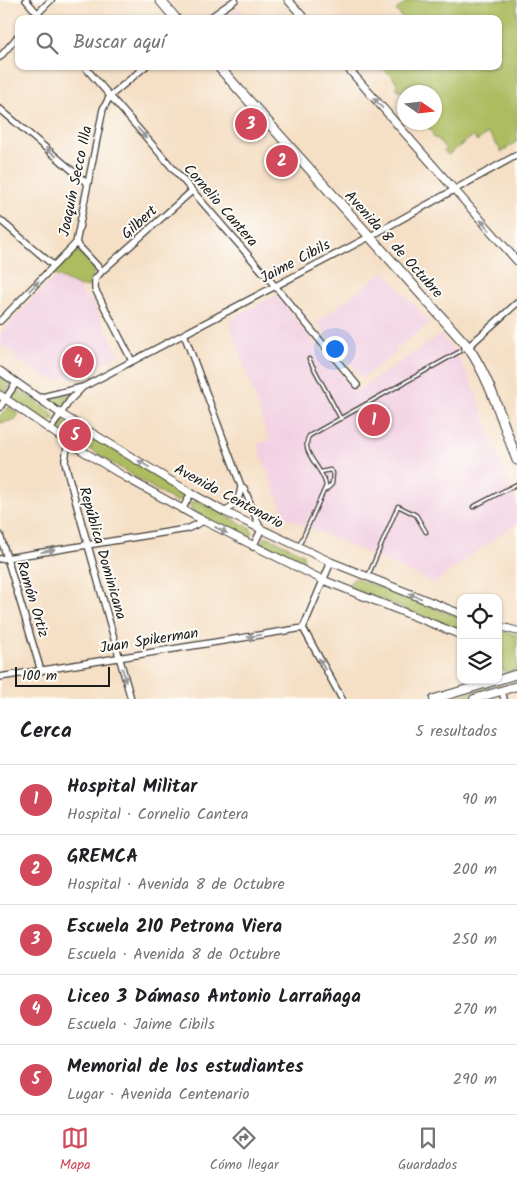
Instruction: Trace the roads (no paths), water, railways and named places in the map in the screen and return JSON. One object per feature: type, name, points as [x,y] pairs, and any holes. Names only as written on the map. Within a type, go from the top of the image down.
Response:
[{"type":"main road","points":[[160,0],[173,15]]},
{"type":"main road","name":"Avenida 8 de Octubre","points":[[222,70],[468,347],[486,380],[517,460]]},
{"type":"main road","points":[[502,679],[517,674]]},
{"type":"main road","points":[[434,699],[485,684]]},
{"type":"main road","points":[[474,699],[517,686]]},
{"type":"street","points":[[26,0],[37,13],[51,0]]},
{"type":"street","points":[[214,15],[235,0]]},
{"type":"street","points":[[288,0],[301,15]]},
{"type":"street","points":[[0,57],[15,40]]},
{"type":"street","name":"Cornelio Cantera","points":[[87,70],[275,286],[357,385]]},
{"type":"street","name":"Joaquín Secco Illa","points":[[0,321],[76,243],[103,109],[110,96],[141,70]]},
{"type":"street","points":[[349,70],[517,262]]},
{"type":"street","points":[[0,109],[88,184]]},
{"type":"street","name":"Jaime Cibils","points":[[38,398],[83,387],[369,236],[517,155]]},
{"type":"street","name":"Gilbert","points":[[102,271],[192,191]]},
{"type":"street","points":[[0,220],[54,266]]},
{"type":"street","points":[[76,243],[102,271],[95,277],[94,285],[132,361]]},
{"type":"street","points":[[468,347],[517,303]]},
{"type":"street","points":[[184,334],[241,486],[244,488],[261,530],[253,546]]},
{"type":"street","name":"Avenida Centenario","points":[[0,372],[61,414],[225,512],[298,548],[457,612]]},
{"type":"street","points":[[0,407],[3,397],[16,383]]},
{"type":"street","name":"Jaime Cibils","points":[[50,430],[70,400],[83,387]]},
{"type":"street","points":[[3,397],[68,442],[182,510],[323,580],[457,633]]},
{"type":"street","name":"República Dominicana","points":[[68,442],[66,467],[131,699]]},
{"type":"street","points":[[225,512],[237,502],[241,486]]},
{"type":"street","points":[[182,510],[191,493]]},
{"type":"street","points":[[0,559],[186,530],[204,521]]},
{"type":"street","name":"Ramón Ortiz","points":[[0,535],[41,671]]},
{"type":"street","points":[[331,562],[303,628],[342,699]]},
{"type":"street","points":[[502,627],[517,631]]},
{"type":"street","name":"Juan Spikerman","points":[[0,677],[303,628]]},
{"type":"street","points":[[499,684],[504,699]]},
{"type":"lane","points":[[298,548],[324,491],[325,482],[307,449],[309,436],[468,347]]},
{"type":"lane","points":[[309,359],[341,419]]},
{"type":"lane","points":[[320,472],[330,470],[333,473],[332,484],[324,491]]},
{"type":"lane","points":[[473,507],[517,484]]},
{"type":"lane","points":[[368,577],[398,506],[416,515],[426,532]]},
{"type":"place","name":"Escuela 210 Petrona Viera","points":[[251,124]]},
{"type":"place","name":"GREMCA","points":[[282,161]]},
{"type":"place","name":"Liceo 3 Dámaso Antonio Larrañaga","points":[[78,362]]},
{"type":"place","name":"Hospital Militar","points":[[374,420]]},
{"type":"place","name":"Memorial de los estudiantes","points":[[75,435]]}]
